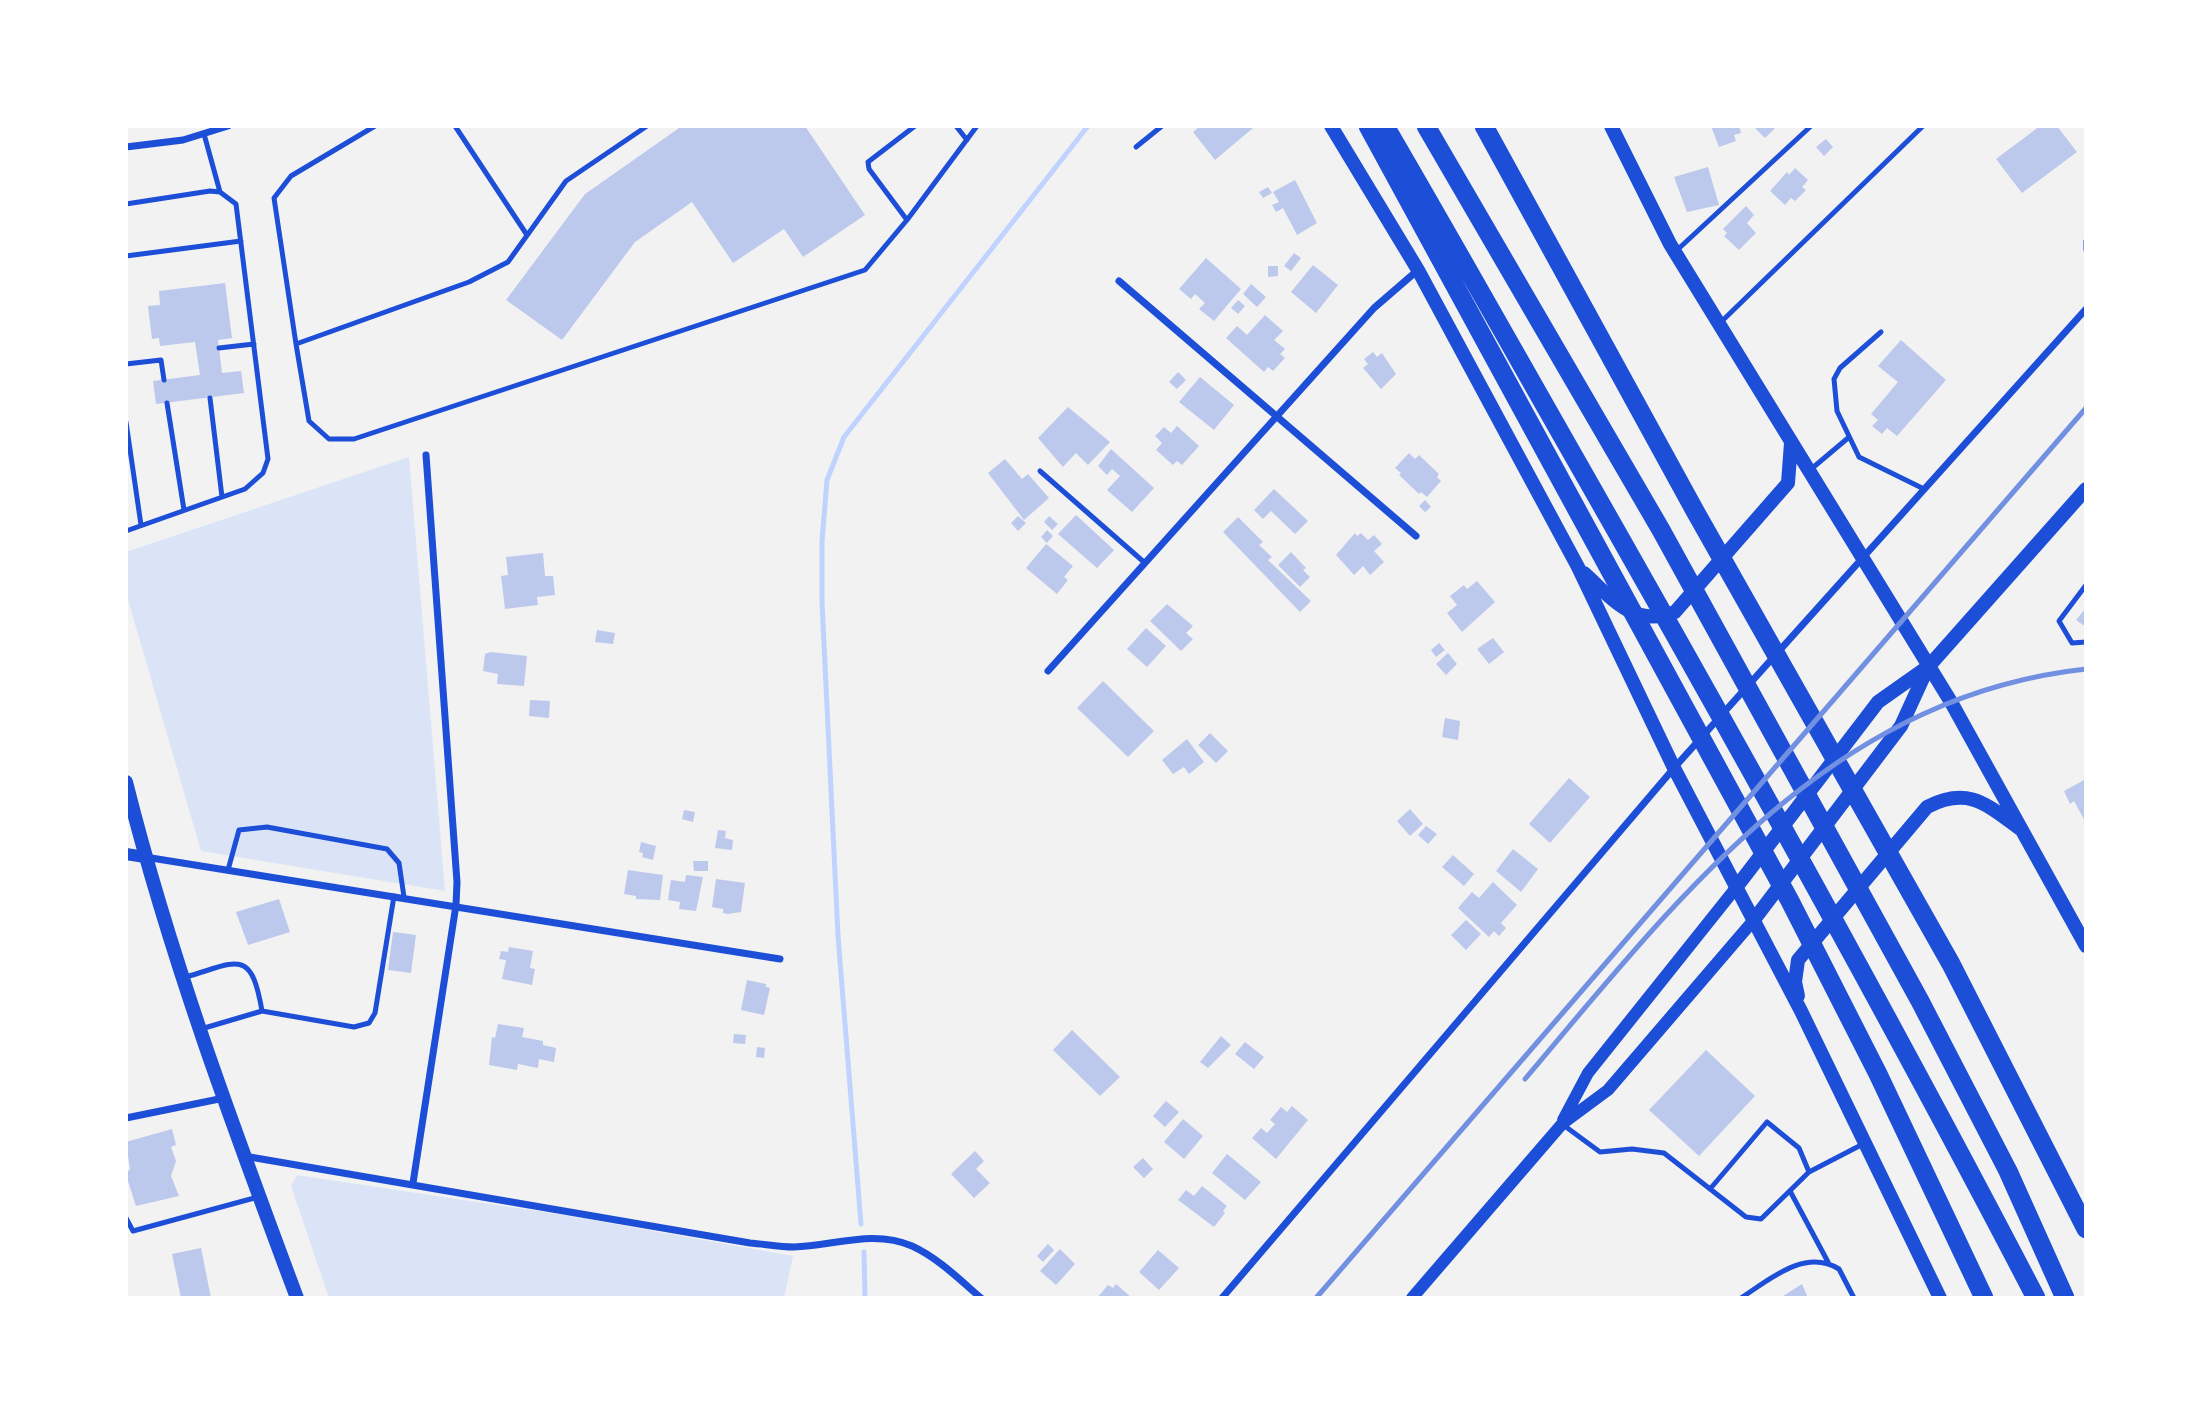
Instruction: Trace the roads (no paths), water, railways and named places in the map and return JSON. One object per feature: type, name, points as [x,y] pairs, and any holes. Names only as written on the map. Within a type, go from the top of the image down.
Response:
[{"type":"highway","points":[[1368,126],[1790,901],[1878,1074],[1984,1298]]},
{"type":"highway","points":[[1385,126],[1471,272],[1891,1026],[2036,1298]]},
{"type":"highway","points":[[1426,126],[1661,530],[1920,1001],[2008,1171],[2065,1298]]},
{"type":"highway","points":[[1484,126],[1695,511],[1951,964],[2086,1230]]},
{"type":"main road","points":[[1331,126],[1418,270],[1578,567],[1674,768],[1801,1011],[1940,1298]]},
{"type":"main road","points":[[1612,126],[1675,252],[1929,666],[2086,946]]},
{"type":"main road","points":[[1578,567],[1621,607],[1641,617],[1659,618],[1675,612],[1788,483],[1791,442]]},
{"type":"main road","points":[[1735,889],[1878,702],[1929,666],[2086,489]]},
{"type":"main road","points":[[1753,921],[1900,726],[1929,666]]},
{"type":"main road","points":[[127,788],[145,857],[243,1156],[297,1298]]},
{"type":"main road","points":[[1801,1011],[1795,982],[1798,960],[1927,807],[1954,796],[1983,802],[2023,831]]},
{"type":"street","points":[[126,147],[204,134],[228,126]]},
{"type":"street","points":[[1048,671],[1374,308],[1418,270]]},
{"type":"street","points":[[1119,281],[1416,536]]},
{"type":"street","points":[[1222,1298],[1674,768],[2086,309]]},
{"type":"street","points":[[413,1183],[456,905],[426,455]]},
{"type":"street","points":[[126,854],[780,959]]},
{"type":"street","points":[[1562,1124],[1588,1073],[1735,889]]},
{"type":"street","points":[[1412,1298],[1562,1124],[1608,1090],[1753,921]]},
{"type":"street","points":[[126,1118],[225,1098]]},
{"type":"street","points":[[243,1156],[413,1183],[750,1243],[792,1247],[882,1238],[909,1245],[929,1255],[981,1298]]},
{"type":"lane","points":[[375,126],[291,176],[274,198],[309,421],[329,439],[354,439],[865,270],[907,220],[977,126]]},
{"type":"lane","points":[[455,126],[527,234]]},
{"type":"lane","points":[[296,344],[469,282],[508,262],[566,181],[648,126]]},
{"type":"lane","points":[[907,220],[869,169],[868,162],[915,126]]},
{"type":"lane","points":[[956,126],[967,140]]},
{"type":"lane","points":[[1136,147],[1162,126]]},
{"type":"lane","points":[[1675,252],[1811,126]]},
{"type":"lane","points":[[1719,324],[1923,126]]},
{"type":"lane","points":[[204,134],[220,192]]},
{"type":"lane","points":[[126,204],[210,191],[220,192],[236,204],[268,460],[254,484],[126,531]]},
{"type":"lane","points":[[2086,241],[2086,250]]},
{"type":"lane","points":[[126,256],[241,242]]},
{"type":"lane","points":[[1881,332],[1840,368],[1834,379],[1837,411],[1859,457],[1924,489]]},
{"type":"lane","points":[[219,348],[254,344]]},
{"type":"lane","points":[[126,363],[160,360],[164,380]]},
{"type":"lane","points":[[209,398],[222,497]]},
{"type":"lane","points":[[167,403],[184,510]]},
{"type":"lane","points":[[126,422],[141,525]]},
{"type":"lane","points":[[1809,471],[1848,438]]},
{"type":"lane","points":[[1040,471],[1145,564]]},
{"type":"lane","points":[[2086,585],[2059,621],[2072,643],[2086,642]]},
{"type":"lane","points":[[228,870],[239,830],[267,827],[387,849],[399,863],[404,897]]},
{"type":"lane","points":[[201,1029],[262,1011],[354,1027],[369,1023],[375,1013],[394,895]]},
{"type":"lane","points":[[184,978],[236,962],[244,965],[257,981],[262,1011]]},
{"type":"lane","points":[[1710,1189],[1767,1122],[1799,1148],[1809,1172]]},
{"type":"lane","points":[[1562,1124],[1601,1152],[1632,1149],[1664,1153],[1746,1217],[1761,1219],[1809,1172],[1865,1143]]},
{"type":"lane","points":[[1790,1191],[1828,1262]]},
{"type":"lane","points":[[126,1218],[133,1231],[259,1197]]},
{"type":"lane","points":[[1741,1298],[1790,1266],[1818,1260],[1828,1262],[1839,1269],[1854,1298]]},
{"type":"waterway","points":[[861,1224],[838,936],[822,602],[822,541],[827,480],[844,437],[1088,126]]},
{"type":"waterway","points":[[864,1252],[865,1298]]},
{"type":"railway","points":[[1316,1298],[2086,408]]},
{"type":"railway","points":[[1525,1079],[1642,942],[1703,877],[1767,816],[1837,763],[1912,719],[1995,687],[2086,669]]}]
